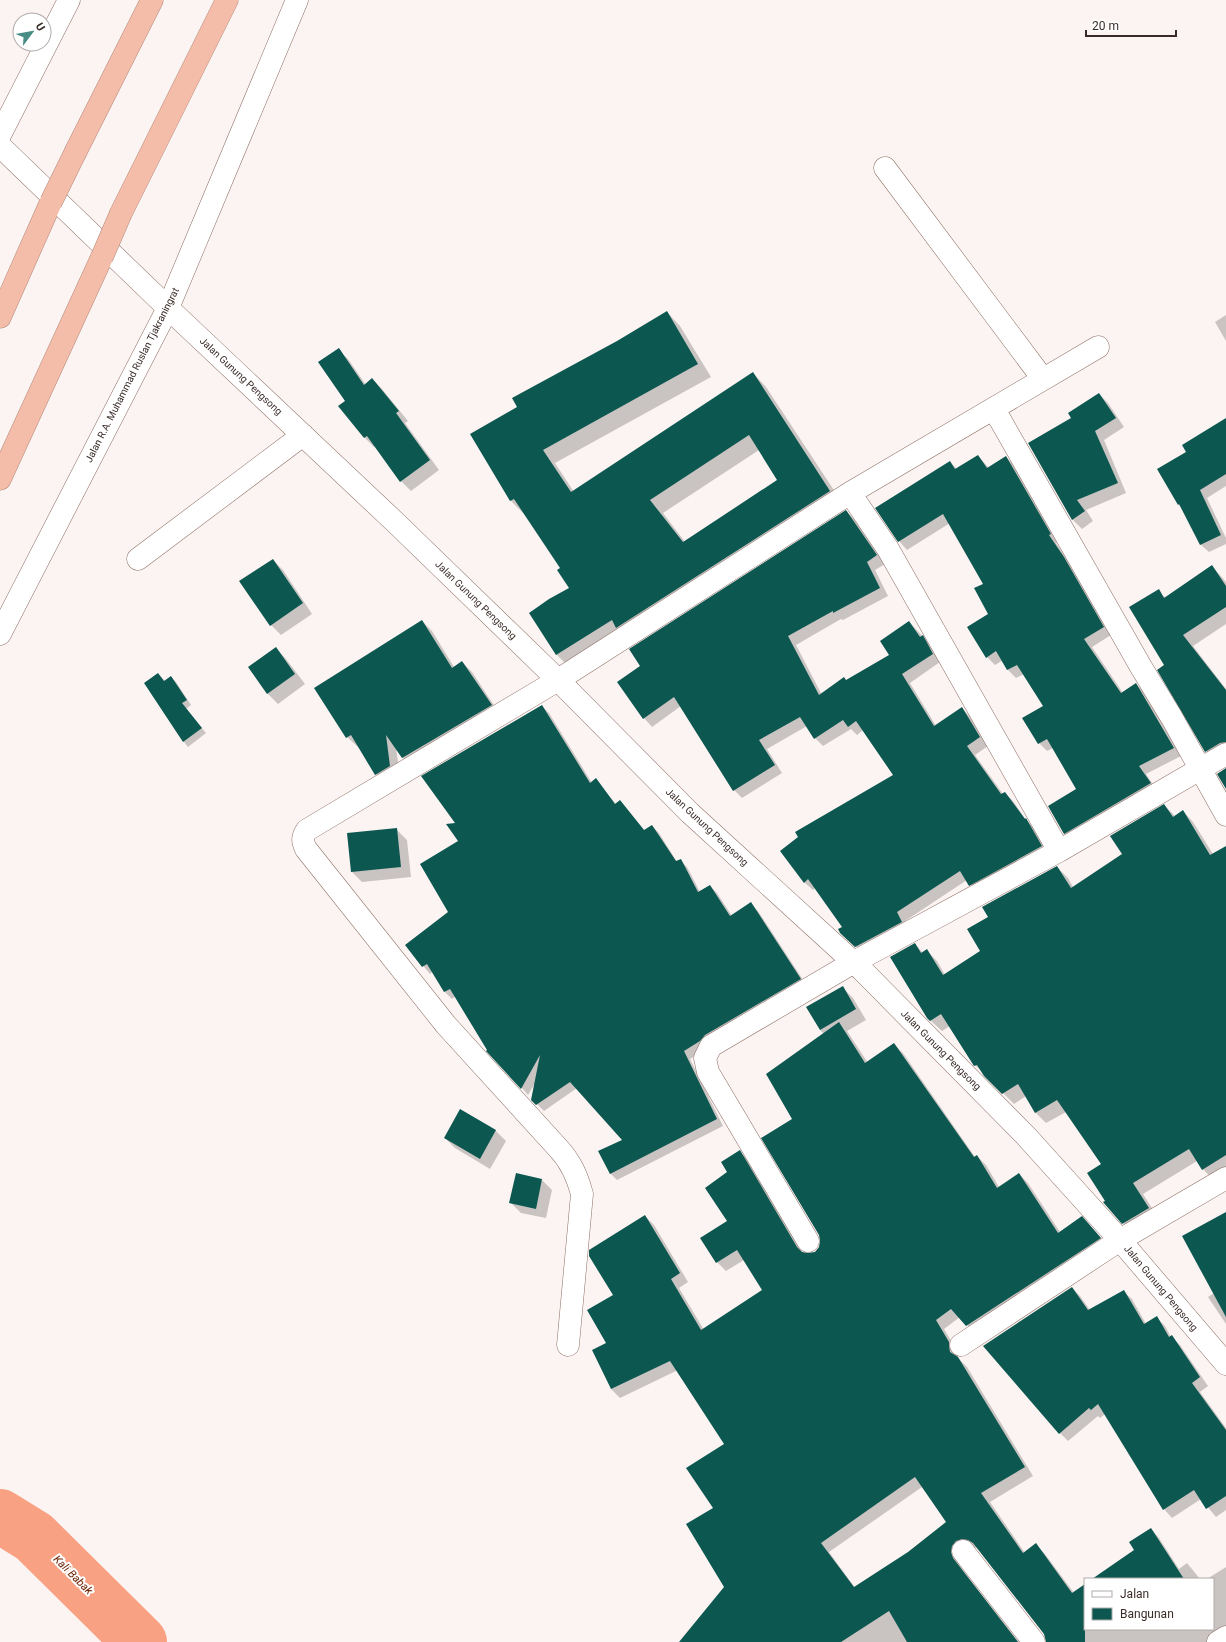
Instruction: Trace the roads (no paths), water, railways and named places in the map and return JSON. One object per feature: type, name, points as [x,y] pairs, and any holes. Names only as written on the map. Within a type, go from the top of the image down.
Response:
[{"type":"highway","points":[[0,317],[51,202],[152,0]]},
{"type":"highway","points":[[0,479],[102,258],[121,213],[227,0]]},
{"type":"street","points":[[0,134],[69,0]]},
{"type":"street","name":"Jalan R.A. Muhammad Ruslan Tjakraningrat","points":[[0,634],[168,308],[297,0]]},
{"type":"street","name":"Jalan Gunung Pengsong","points":[[0,146],[168,308],[396,522],[558,680],[690,813],[854,962],[1026,1136],[1120,1240],[1226,1364]]},
{"type":"street","points":[[885,168],[1043,380]]},
{"type":"street","points":[[568,1345],[582,1194],[578,1178],[573,1167],[558,1148],[446,1025],[306,849],[303,843],[303,836],[307,830],[558,680],[850,492],[1098,347]]},
{"type":"street","points":[[994,409],[1141,667],[1172,718],[1226,815]]},
{"type":"street","points":[[138,559],[303,435]]},
{"type":"street","points":[[850,492],[888,549],[1059,851]]},
{"type":"street","points":[[808,1242],[708,1072],[705,1058],[711,1046],[854,962],[1059,851],[1226,754]]},
{"type":"street","points":[[961,1345],[1120,1240],[1226,1178]]},
{"type":"street","points":[[963,1551],[1034,1642]]},
{"type":"street","points":[[1218,1642],[1226,1636]]},
{"type":"waterway","name":"Kali Babak","points":[[0,1516],[34,1537],[140,1642]]}]
